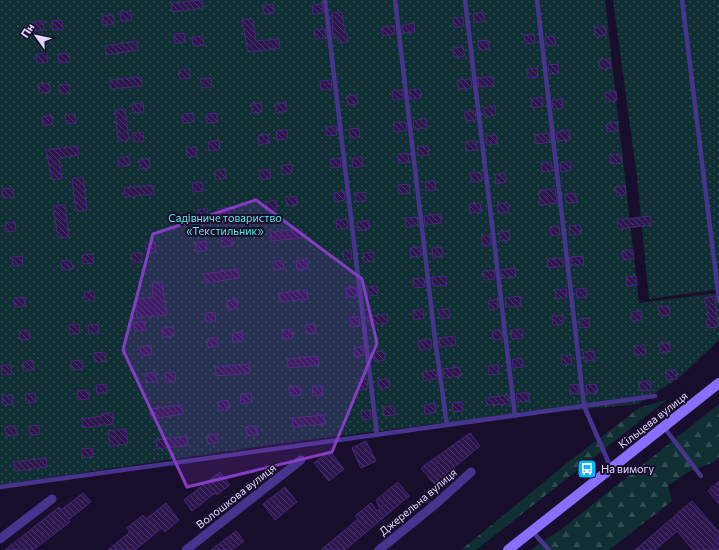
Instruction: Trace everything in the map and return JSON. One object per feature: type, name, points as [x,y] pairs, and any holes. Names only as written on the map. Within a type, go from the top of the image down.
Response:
[{"type":"main road","name":"Кільцева вулиця","points":[[508,550],[719,383]]},
{"type":"street","name":"Волошкова вулиця","points":[[186,550],[301,460]]},
{"type":"street","name":"Джерельна вулиця","points":[[379,550],[437,503],[471,472]]},
{"type":"street","points":[[0,540],[52,499]]},
{"type":"lane","points":[[325,0],[377,435]]},
{"type":"lane","points":[[395,0],[435,339],[447,425]]},
{"type":"lane","points":[[465,0],[501,293],[514,416]]},
{"type":"lane","points":[[537,0],[584,406],[611,468]]},
{"type":"lane","points":[[682,0],[719,300]]},
{"type":"lane","points":[[0,487],[655,396]]},
{"type":"lane","points":[[663,426],[701,476]]},
{"type":"lane","points":[[532,531],[549,550]]},
{"type":"highlighted area","points":[[256,200],[362,279],[377,343],[332,452],[187,487],[123,350],[153,234]]},
{"type":"green space","name":"Садівниче товариство «Текстильник»","points":[[0,0],[605,0],[639,303],[719,293],[719,340],[680,377],[638,404],[451,422],[276,444],[0,485]]},
{"type":"green space","points":[[613,0],[719,0],[719,289],[649,299],[637,177]]},
{"type":"green space","points":[[668,399],[476,550],[461,550],[567,463],[639,408]]},
{"type":"green space","points":[[719,404],[719,458],[714,462],[688,472],[668,486],[672,501],[609,550],[531,550],[563,528]]},
{"type":"building","points":[[202,0],[203,8],[172,12],[171,3]]},
{"type":"building","points":[[273,4],[274,13],[264,14],[263,5]]},
{"type":"building","points":[[322,4],[323,13],[313,14],[312,5]]},
{"type":"building","points":[[131,11],[132,20],[121,21],[120,12]]},
{"type":"building","points":[[342,12],[348,42],[338,43],[337,37],[333,37],[332,13]]},
{"type":"building","points":[[483,12],[485,21],[474,23],[473,14]]},
{"type":"building","points":[[113,15],[114,24],[103,25],[102,16]]},
{"type":"building","points":[[463,17],[464,26],[454,27],[453,18]]},
{"type":"building","points":[[253,19],[256,41],[279,39],[280,48],[248,52],[242,20]]},
{"type":"building","points":[[62,20],[63,29],[53,30],[52,21]]},
{"type":"building","points":[[43,21],[44,30],[33,31],[32,22]]},
{"type":"building","points":[[414,23],[415,32],[403,33],[402,25]]},
{"type":"building","points":[[394,26],[395,34],[383,36],[382,27]]},
{"type":"building","points":[[605,26],[606,35],[596,37],[594,28]]},
{"type":"building","points":[[325,29],[326,38],[315,39],[314,30]]},
{"type":"building","points":[[184,33],[185,42],[175,43],[174,34]]},
{"type":"building","points":[[534,34],[535,43],[525,44],[524,35]]},
{"type":"building","points":[[203,36],[204,45],[193,46],[192,37]]},
{"type":"building","points":[[554,36],[556,45],[546,46],[545,37]]},
{"type":"building","points":[[488,40],[489,49],[479,50],[478,41]]},
{"type":"building","points":[[137,41],[138,50],[106,55],[105,46]]},
{"type":"building","points":[[463,47],[465,56],[454,57],[453,48]]},
{"type":"building","points":[[47,53],[48,62],[37,63],[36,54]]},
{"type":"building","points":[[69,53],[70,62],[59,63],[58,54]]},
{"type":"building","points":[[609,59],[611,68],[600,69],[599,60]]},
{"type":"building","points":[[558,64],[559,73],[549,74],[548,65]]},
{"type":"building","points":[[537,68],[538,77],[528,78],[527,69]]},
{"type":"building","points":[[189,69],[190,78],[180,79],[179,70]]},
{"type":"building","points":[[141,77],[142,86],[111,89],[110,80]]},
{"type":"building","points":[[493,77],[494,86],[479,87],[478,78]]},
{"type":"building","points":[[211,78],[212,87],[202,88],[200,79]]},
{"type":"building","points":[[471,79],[472,88],[458,89],[457,80]]},
{"type":"building","points":[[331,80],[332,89],[321,90],[320,81]]},
{"type":"building","points":[[49,83],[50,92],[40,93],[38,84]]},
{"type":"building","points":[[69,84],[70,93],[60,94],[59,85]]},
{"type":"building","points":[[420,89],[421,98],[411,99],[409,90]]},
{"type":"building","points":[[402,90],[403,99],[393,100],[392,91]]},
{"type":"building","points":[[616,91],[617,100],[606,102],[605,93]]},
{"type":"building","points":[[357,95],[358,104],[348,105],[347,96]]},
{"type":"building","points":[[542,97],[543,106],[532,108],[531,99]]},
{"type":"building","points":[[562,99],[563,108],[553,109],[552,100]]},
{"type":"building","points":[[286,102],[287,111],[277,113],[275,104]]},
{"type":"building","points":[[143,103],[144,112],[133,113],[132,104]]},
{"type":"building","points":[[261,103],[262,112],[252,113],[251,104]]},
{"type":"building","points":[[495,106],[496,115],[485,117],[484,108]]},
{"type":"building","points":[[125,109],[129,140],[118,141],[115,110]]},
{"type":"building","points":[[475,111],[476,120],[466,121],[464,112]]},
{"type":"building","points":[[193,113],[194,122],[183,123],[182,114]]},
{"type":"building","points":[[216,113],[218,122],[207,123],[206,114]]},
{"type":"building","points":[[75,114],[76,123],[66,124],[65,115]]},
{"type":"building","points":[[52,115],[53,124],[43,126],[42,117]]},
{"type":"building","points":[[426,118],[427,128],[414,129],[413,121]]},
{"type":"building","points":[[406,122],[407,130],[394,132],[393,123]]},
{"type":"building","points":[[617,122],[618,131],[607,132],[607,124]]},
{"type":"building","points":[[336,126],[337,135],[327,136],[326,127]]},
{"type":"building","points":[[359,128],[360,137],[350,138],[349,129]]},
{"type":"building","points":[[287,130],[288,139],[277,140],[276,131]]},
{"type":"building","points":[[569,130],[570,140],[557,141],[556,132]]},
{"type":"building","points":[[143,132],[144,141],[134,142],[133,133]]},
{"type":"building","points":[[549,133],[550,142],[536,144],[535,135]]},
{"type":"building","points":[[268,134],[269,143],[259,145],[258,136]]},
{"type":"building","points":[[496,135],[498,144],[487,145],[486,136]]},
{"type":"building","points":[[219,140],[220,149],[209,151],[208,142]]},
{"type":"building","points":[[476,141],[477,150],[466,151],[465,142]]},
{"type":"building","points":[[78,146],[79,155],[59,158],[62,178],[52,180],[46,150]]},
{"type":"building","points":[[428,146],[429,155],[418,156],[417,147]]},
{"type":"building","points":[[196,147],[197,156],[187,157],[186,148]]},
{"type":"building","points":[[408,153],[409,162],[399,163],[398,154]]},
{"type":"building","points":[[621,154],[622,163],[611,164],[610,155]]},
{"type":"building","points":[[129,156],[130,165],[119,167],[118,158]]},
{"type":"building","points":[[362,157],[363,166],[353,168],[352,159]]},
{"type":"building","points":[[149,158],[150,168],[140,169],[139,160]]},
{"type":"building","points":[[340,158],[341,167],[331,168],[330,159]]},
{"type":"building","points":[[570,161],[571,170],[561,172],[560,163]]},
{"type":"building","points":[[551,162],[553,171],[542,172],[541,163]]},
{"type":"building","points":[[292,164],[292,173],[282,175],[281,166]]},
{"type":"building","points":[[225,169],[226,178],[216,180],[215,171]]},
{"type":"building","points":[[270,169],[271,178],[260,180],[259,171]]},
{"type":"building","points":[[481,172],[482,181],[472,182],[470,173]]},
{"type":"building","points":[[505,173],[506,182],[496,184],[495,175]]},
{"type":"building","points":[[83,177],[87,210],[76,211],[72,179]]},
{"type":"building","points":[[435,181],[436,190],[426,191],[425,182]]},
{"type":"building","points":[[202,182],[203,191],[193,192],[192,183]]},
{"type":"building","points":[[409,184],[410,193],[399,194],[398,185]]},
{"type":"building","points":[[153,185],[154,194],[125,197],[124,188]]},
{"type":"building","points":[[625,186],[626,195],[617,196],[615,187]]},
{"type":"building","points":[[13,188],[14,197],[3,198],[2,189]]},
{"type":"building","points":[[555,189],[557,203],[540,205],[539,191]]},
{"type":"building","points":[[344,191],[345,200],[335,202],[334,193]]},
{"type":"building","points":[[365,192],[366,201],[356,202],[355,193]]},
{"type":"building","points":[[575,193],[577,202],[566,203],[565,194]]},
{"type":"building","points":[[296,196],[297,205],[287,206],[285,197]]},
{"type":"building","points":[[276,200],[277,210],[267,211],[266,202]]},
{"type":"building","points":[[480,203],[481,212],[470,213],[469,204]]},
{"type":"building","points":[[508,203],[509,212],[498,213],[497,204]]},
{"type":"building","points":[[65,205],[69,237],[58,238],[53,206]]},
{"type":"building","points":[[228,207],[229,216],[219,218],[218,209]]},
{"type":"building","points":[[207,208],[208,217],[198,219],[197,210]]},
{"type":"building","points":[[440,214],[441,223],[425,225],[424,216]]},
{"type":"building","points":[[650,216],[651,225],[618,229],[617,220]]},
{"type":"building","points":[[417,217],[418,225],[406,227],[405,218]]},
{"type":"building","points":[[347,219],[348,228],[337,229],[336,220]]},
{"type":"building","points":[[368,220],[369,229],[358,231],[357,222]]},
{"type":"building","points":[[15,222],[16,231],[6,232],[5,223]]},
{"type":"building","points":[[580,225],[581,234],[570,235],[569,226]]},
{"type":"building","points":[[559,226],[560,235],[551,236],[550,227]]},
{"type":"building","points":[[301,229],[302,238],[271,241],[270,232]]},
{"type":"building","points":[[509,231],[510,240],[500,241],[499,232]]},
{"type":"building","points":[[231,236],[233,245],[222,247],[221,238]]},
{"type":"building","points":[[481,236],[490,236],[491,245],[482,246]]},
{"type":"building","points":[[206,241],[207,250],[196,252],[195,243]]},
{"type":"building","points":[[155,243],[156,252],[146,253],[145,244]]},
{"type":"building","points":[[420,247],[421,256],[411,257],[410,248]]},
{"type":"building","points":[[442,247],[443,256],[433,258],[432,248]]},
{"type":"building","points":[[351,250],[352,259],[344,260],[343,251]]},
{"type":"building","points":[[633,250],[634,259],[623,260],[622,251]]},
{"type":"building","points":[[141,252],[142,262],[132,263],[131,254]]},
{"type":"building","points":[[373,252],[374,261],[364,262],[363,253]]},
{"type":"building","points":[[93,254],[94,263],[83,264],[82,255]]},
{"type":"building","points":[[22,256],[23,265],[13,266],[12,257]]},
{"type":"building","points":[[583,256],[584,265],[571,265],[571,257]]},
{"type":"building","points":[[563,258],[564,266],[548,268],[547,259]]},
{"type":"building","points":[[307,259],[308,268],[297,270],[296,261]]},
{"type":"building","points":[[71,260],[73,269],[62,270],[61,261]]},
{"type":"building","points":[[283,260],[284,269],[274,270],[273,262]]},
{"type":"building","points":[[515,268],[516,277],[502,278],[501,270]]},
{"type":"building","points":[[238,269],[239,278],[206,283],[204,274]]},
{"type":"building","points":[[494,270],[495,279],[484,280],[483,271]]},
{"type":"building","points":[[446,276],[447,285],[433,286],[432,277]]},
{"type":"building","points":[[636,276],[637,285],[627,286],[626,277]]},
{"type":"building","points":[[424,278],[425,287],[414,288],[413,279]]},
{"type":"building","points":[[162,282],[167,315],[137,318],[135,299],[153,297],[152,283]]},
{"type":"building","points":[[377,286],[378,295],[368,296],[367,287]]},
{"type":"building","points":[[356,287],[357,296],[347,297],[346,288]]},
{"type":"building","points":[[586,288],[587,297],[577,298],[576,289]]},
{"type":"building","points":[[566,289],[567,297],[556,299],[555,290]]},
{"type":"building","points":[[307,290],[308,299],[280,302],[279,293]]},
{"type":"building","points":[[94,291],[95,300],[85,301],[84,292]]},
{"type":"building","points":[[520,296],[521,306],[506,307],[505,298]]},
{"type":"building","points":[[715,296],[718,327],[708,328],[706,320],[709,319],[704,298]]},
{"type":"building","points":[[24,297],[25,306],[15,307],[14,298]]},
{"type":"building","points":[[237,299],[238,308],[228,310],[227,301]]},
{"type":"building","points":[[497,299],[498,308],[490,310],[488,301]]},
{"type":"building","points":[[669,306],[670,315],[660,316],[658,307]]},
{"type":"building","points":[[423,309],[424,318],[414,320],[413,311]]},
{"type":"building","points":[[449,309],[450,318],[440,319],[438,310]]},
{"type":"building","points":[[641,311],[642,320],[632,321],[631,312]]},
{"type":"building","points":[[215,312],[216,321],[206,322],[205,313]]},
{"type":"building","points":[[387,314],[388,322],[384,324],[368,324],[367,317]]},
{"type":"building","points":[[563,315],[563,324],[553,325],[552,316]]},
{"type":"building","points":[[350,317],[359,317],[360,325],[351,327]]},
{"type":"building","points":[[589,318],[590,327],[580,328],[579,319]]},
{"type":"building","points":[[144,321],[146,330],[135,331],[134,322]]},
{"type":"building","points":[[79,324],[80,333],[70,334],[69,325]]},
{"type":"building","points":[[98,324],[99,333],[89,334],[88,325]]},
{"type":"building","points":[[315,324],[316,333],[306,334],[305,325]]},
{"type":"building","points":[[173,327],[174,336],[163,337],[162,328]]},
{"type":"building","points":[[292,329],[293,338],[283,339],[282,330]]},
{"type":"building","points":[[522,329],[523,338],[512,339],[511,330]]},
{"type":"building","points":[[29,330],[30,339],[20,340],[19,331]]},
{"type":"building","points":[[501,330],[502,339],[493,340],[492,331]]},
{"type":"building","points":[[242,332],[243,341],[233,342],[232,333]]},
{"type":"building","points":[[455,336],[456,345],[440,347],[439,338]]},
{"type":"building","points":[[217,337],[218,346],[208,347],[207,339]]},
{"type":"building","points":[[431,339],[432,348],[420,350],[418,341]]},
{"type":"building","points":[[669,342],[671,351],[661,353],[659,344]]},
{"type":"building","points":[[151,345],[152,354],[141,356],[140,347]]},
{"type":"building","points":[[645,345],[646,354],[635,355],[634,346]]},
{"type":"building","points":[[363,346],[364,355],[355,357],[354,348]]},
{"type":"building","points":[[384,351],[385,360],[375,361],[374,352]]},
{"type":"building","points":[[594,351],[595,360],[584,361],[583,352]]},
{"type":"building","points":[[105,352],[106,361],[95,362],[94,353]]},
{"type":"building","points":[[571,355],[572,364],[562,365],[561,356]]},
{"type":"building","points":[[318,356],[319,365],[288,368],[287,359]]},
{"type":"building","points":[[522,358],[523,367],[513,368],[512,360]]},
{"type":"building","points":[[33,360],[34,369],[24,371],[23,362]]},
{"type":"building","points":[[82,360],[83,369],[72,370],[71,361]]},
{"type":"building","points":[[249,364],[250,373],[216,376],[215,367]]},
{"type":"building","points":[[11,365],[12,374],[2,375],[1,366]]},
{"type":"building","points":[[498,365],[499,374],[489,375],[488,366]]},
{"type":"building","points":[[459,367],[461,376],[444,378],[443,369]]},
{"type":"building","points":[[436,370],[437,378],[424,381],[423,372]]},
{"type":"building","points":[[676,370],[677,379],[667,380],[665,371]]},
{"type":"building","points":[[156,372],[157,381],[146,383],[145,374]]},
{"type":"building","points":[[175,372],[176,381],[166,382],[165,373]]},
{"type":"building","points":[[388,378],[390,387],[379,389],[378,380]]},
{"type":"building","points":[[367,379],[368,388],[358,390],[357,380]]},
{"type":"building","points":[[650,381],[651,390],[640,391],[639,382]]},
{"type":"building","points":[[106,384],[107,392],[97,394],[96,385]]},
{"type":"building","points":[[578,384],[579,393],[570,394],[569,385]]},
{"type":"building","points":[[596,384],[597,393],[587,394],[586,385]]},
{"type":"building","points":[[300,386],[301,395],[290,396],[289,387]]},
{"type":"building","points":[[322,386],[323,395],[313,396],[312,387]]},
{"type":"building","points":[[88,390],[89,399],[78,400],[77,391]]},
{"type":"building","points":[[528,392],[529,401],[517,402],[516,394]]},
{"type":"building","points":[[35,393],[36,402],[26,403],[25,394]]},
{"type":"building","points":[[251,393],[252,402],[241,404],[240,395]]},
{"type":"building","points":[[12,395],[13,404],[3,405],[2,396]]},
{"type":"building","points":[[508,395],[510,404],[487,405],[486,398]]},
{"type":"building","points":[[228,400],[229,409],[219,411],[218,402]]},
{"type":"building","points":[[462,402],[463,411],[453,412],[452,403]]},
{"type":"building","points":[[435,403],[436,412],[425,414],[424,405]]},
{"type":"building","points":[[182,405],[183,414],[151,419],[150,409]]},
{"type":"building","points":[[394,406],[395,415],[384,416],[383,407]]},
{"type":"building","points":[[370,410],[371,419],[362,420],[361,411]]},
{"type":"building","points":[[112,413],[113,424],[83,428],[82,419]]},
{"type":"building","points":[[324,415],[325,424],[293,427],[292,418]]},
{"type":"building","points":[[39,425],[40,434],[30,435],[29,426]]},
{"type":"building","points":[[15,426],[17,435],[6,436],[5,427]]},
{"type":"building","points":[[256,426],[257,435],[247,436],[246,427]]},
{"type":"building","points":[[126,429],[128,444],[110,446],[108,431]]},
{"type":"building","points":[[470,433],[480,446],[434,484],[421,468]]},
{"type":"building","points":[[217,434],[218,443],[208,444],[207,435]]},
{"type":"building","points":[[187,436],[188,445],[157,449],[156,440]]},
{"type":"building","points":[[366,441],[376,461],[361,468],[352,448]]},
{"type":"building","points":[[92,448],[93,457],[82,458],[81,449]]},
{"type":"building","points":[[330,451],[344,469],[329,481],[314,463]]},
{"type":"building","points":[[46,458],[47,467],[15,471],[14,462]]},
{"type":"building","points":[[220,472],[230,485],[217,495],[215,493],[192,511],[184,500]]},
{"type":"building","points":[[719,481],[719,504],[708,491]]},
{"type":"building","points":[[398,482],[409,496],[345,550],[321,550],[358,519],[355,516],[371,503],[377,511],[380,509],[376,500]]},
{"type":"building","points":[[285,487],[297,502],[275,520],[263,504]]},
{"type":"building","points":[[83,493],[91,502],[68,520],[70,522],[33,550],[5,550],[59,507],[61,510]]},
{"type":"building","points":[[692,501],[719,532],[719,550],[693,550],[677,531],[655,550],[635,550]]},
{"type":"building","points":[[166,503],[179,520],[165,532],[162,528],[135,550],[108,550],[130,532],[127,528],[143,515],[146,519]]},
{"type":"building","points":[[236,531],[244,541],[232,550],[211,550]]},
{"type":"place","name":"На вимогу","points":[[587,469]]}]
